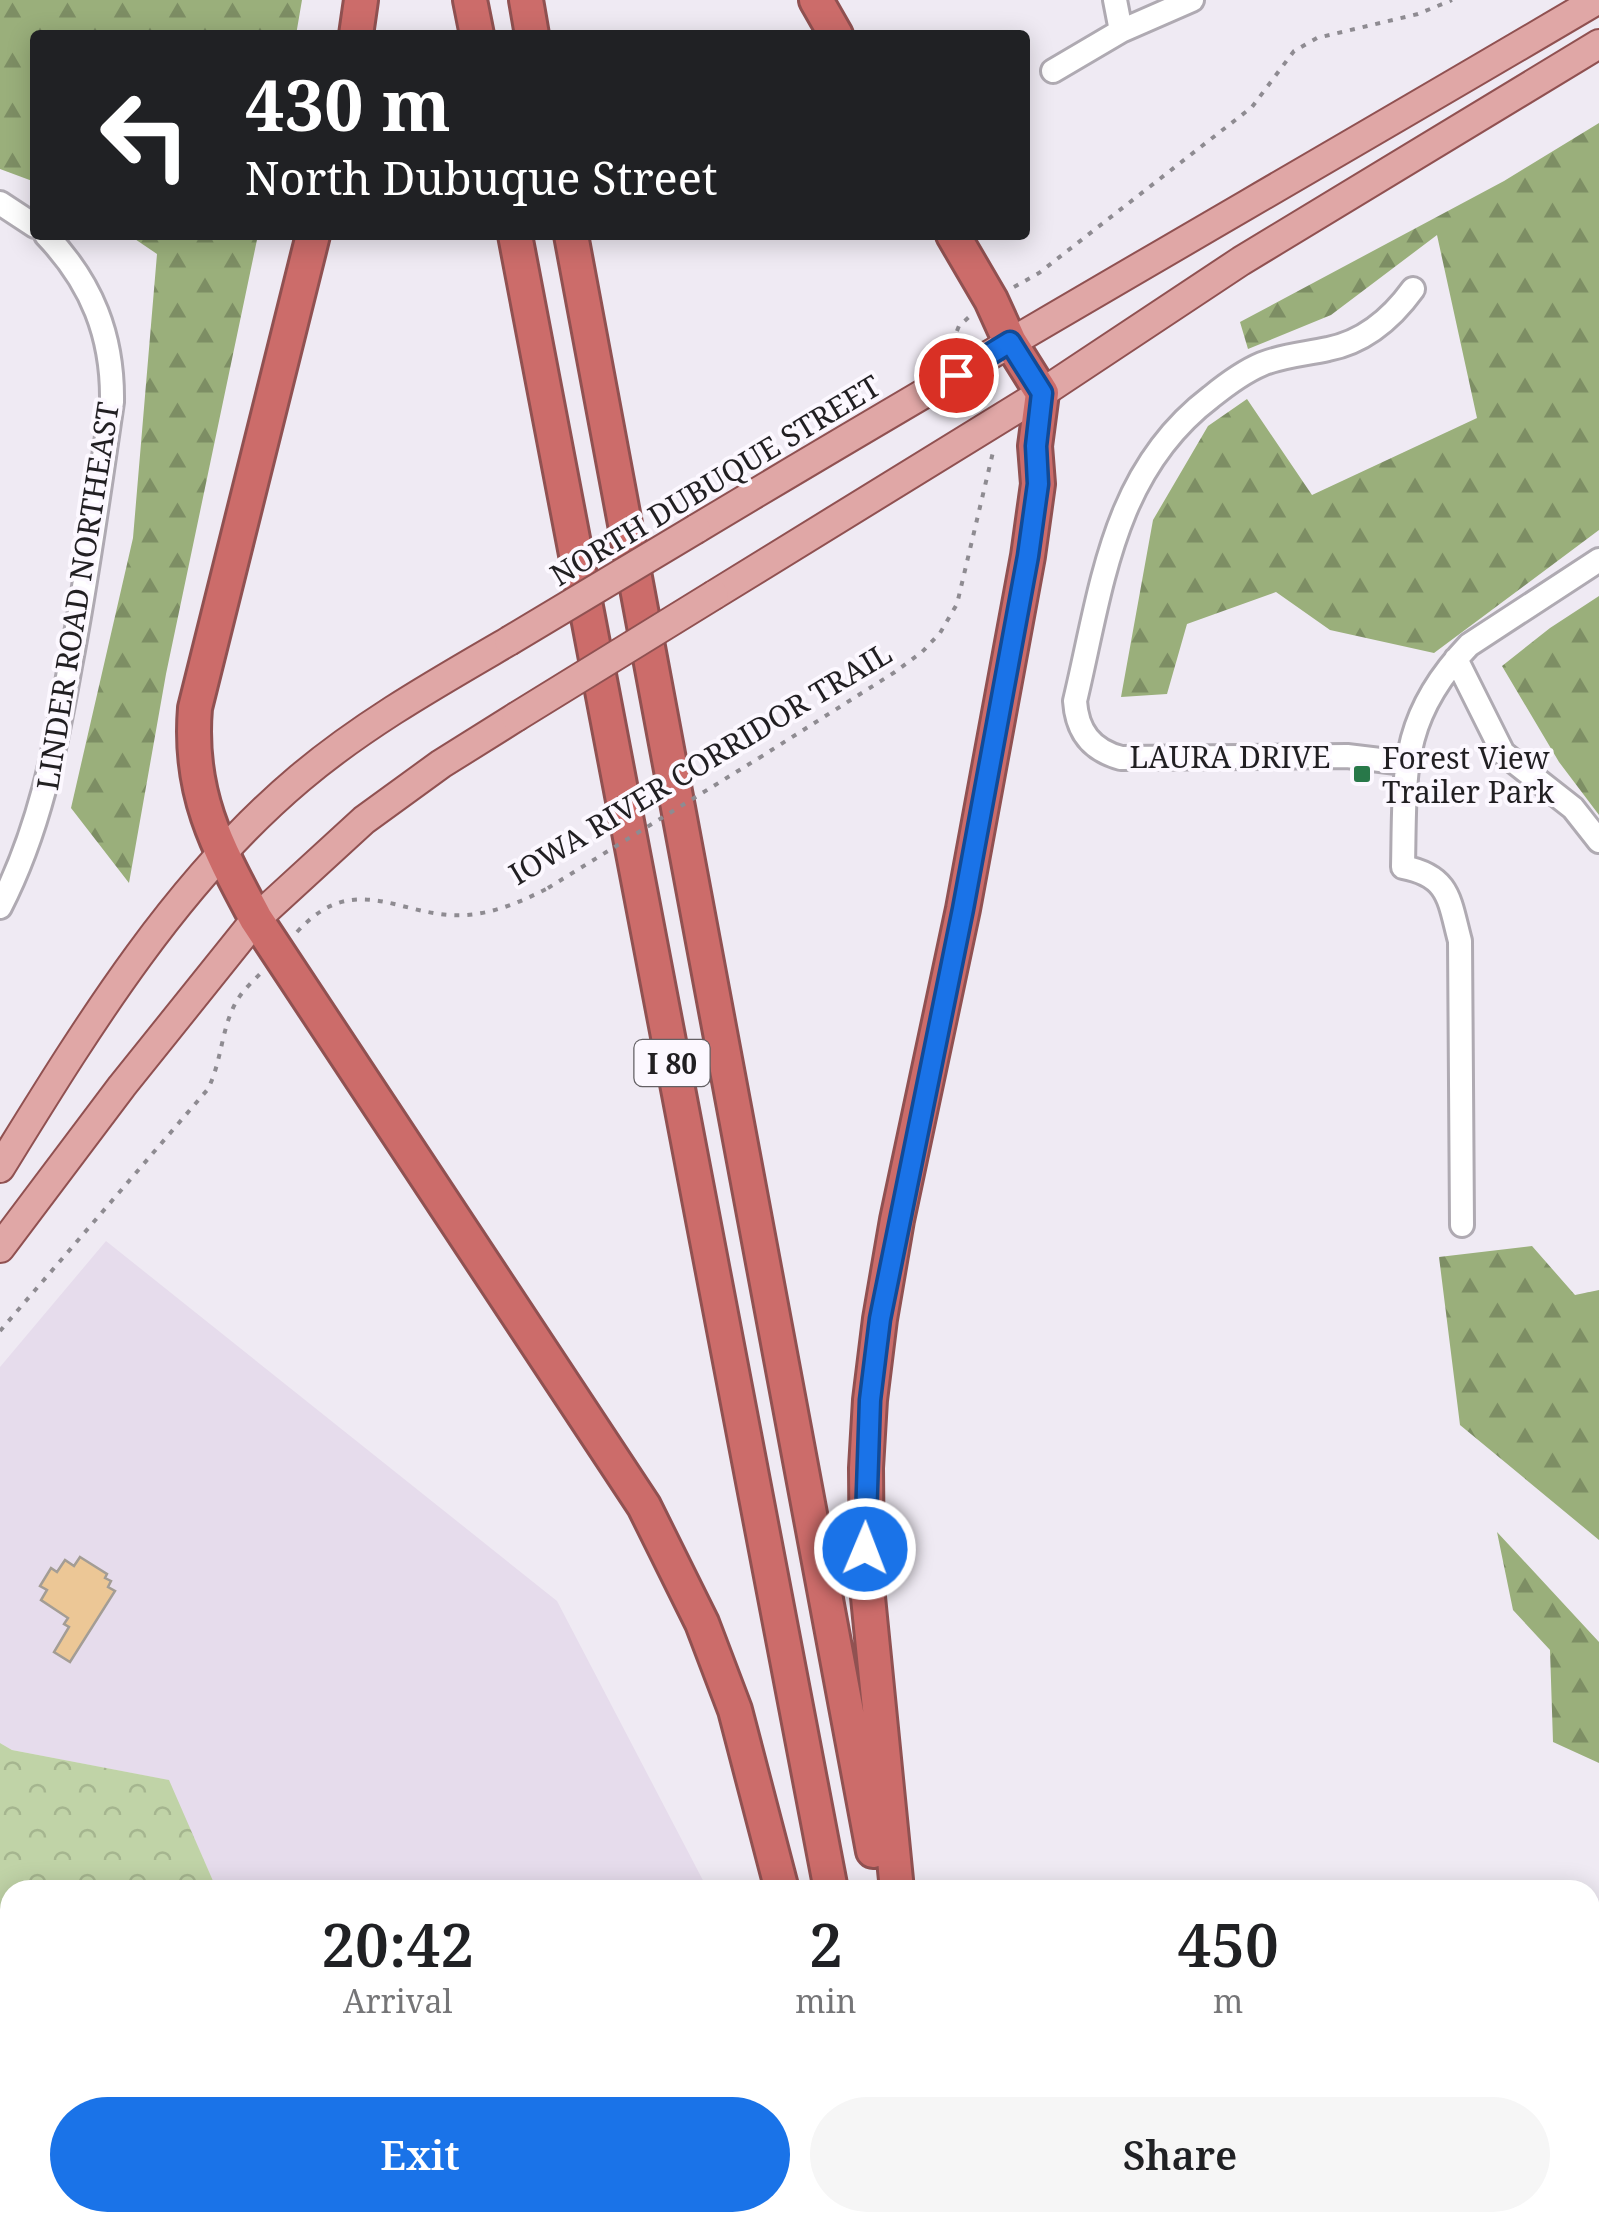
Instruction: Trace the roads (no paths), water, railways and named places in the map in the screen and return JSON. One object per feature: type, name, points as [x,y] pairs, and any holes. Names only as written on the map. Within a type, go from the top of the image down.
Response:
[{"type":"highway","points":[[357,30],[361,0]]},
{"type":"highway","points":[[470,0],[476,30]]},
{"type":"highway","points":[[526,0],[531,30]]},
{"type":"highway","points":[[816,0],[833,30]]},
{"type":"highway","points":[[312,240],[195,708],[194,773],[221,853],[256,919],[644,1506],[702,1623],[736,1710],[779,1880]]},
{"type":"highway","name":"I 80","points":[[516,240],[829,1880]]},
{"type":"highway","name":"I 80","points":[[573,240],[878,1880]]},
{"type":"highway","points":[[896,1880],[866,1586],[870,1400],[897,1220],[963,909],[1028,556],[1038,484],[1036,446],[1042,393],[956,240]]},
{"type":"main road","name":"NORTH DUBUQUE STREET","points":[[0,1168],[138,957],[221,853],[299,778],[346,741],[1010,342],[1186,243],[1597,0]]},
{"type":"main road","points":[[0,1248],[122,1086],[256,919],[364,820],[441,764],[1042,393],[1241,261],[1599,44]]},
{"type":"street","points":[[1115,0],[1122,31]]},
{"type":"street","points":[[1053,72],[1122,31],[1192,0]]},
{"type":"street","points":[[0,203],[30,223]]},
{"type":"street","name":"LINDER ROAD NORTHEAST","points":[[0,907],[43,804],[112,402],[107,338],[98,310],[86,284],[50,240]]},
{"type":"street","name":"LAURA DRIVE","points":[[1405,763],[1347,756],[1122,758],[1094,746],[1083,733],[1075,701],[1114,534],[1140,475],[1158,448],[1179,424],[1236,378],[1288,355],[1328,350],[1360,338],[1379,326],[1413,289]]},
{"type":"street","points":[[1462,1225],[1460,942],[1449,898],[1440,882],[1423,871],[1403,868],[1405,763],[1422,710],[1456,659],[1470,645],[1599,560]]},
{"type":"street","points":[[1456,659],[1503,752],[1572,808],[1599,842]]},
{"type":"street","points":[[0,848],[22,858]]},
{"type":"place","name":"Forest View Trailer Park","points":[[1362,774]]}]
